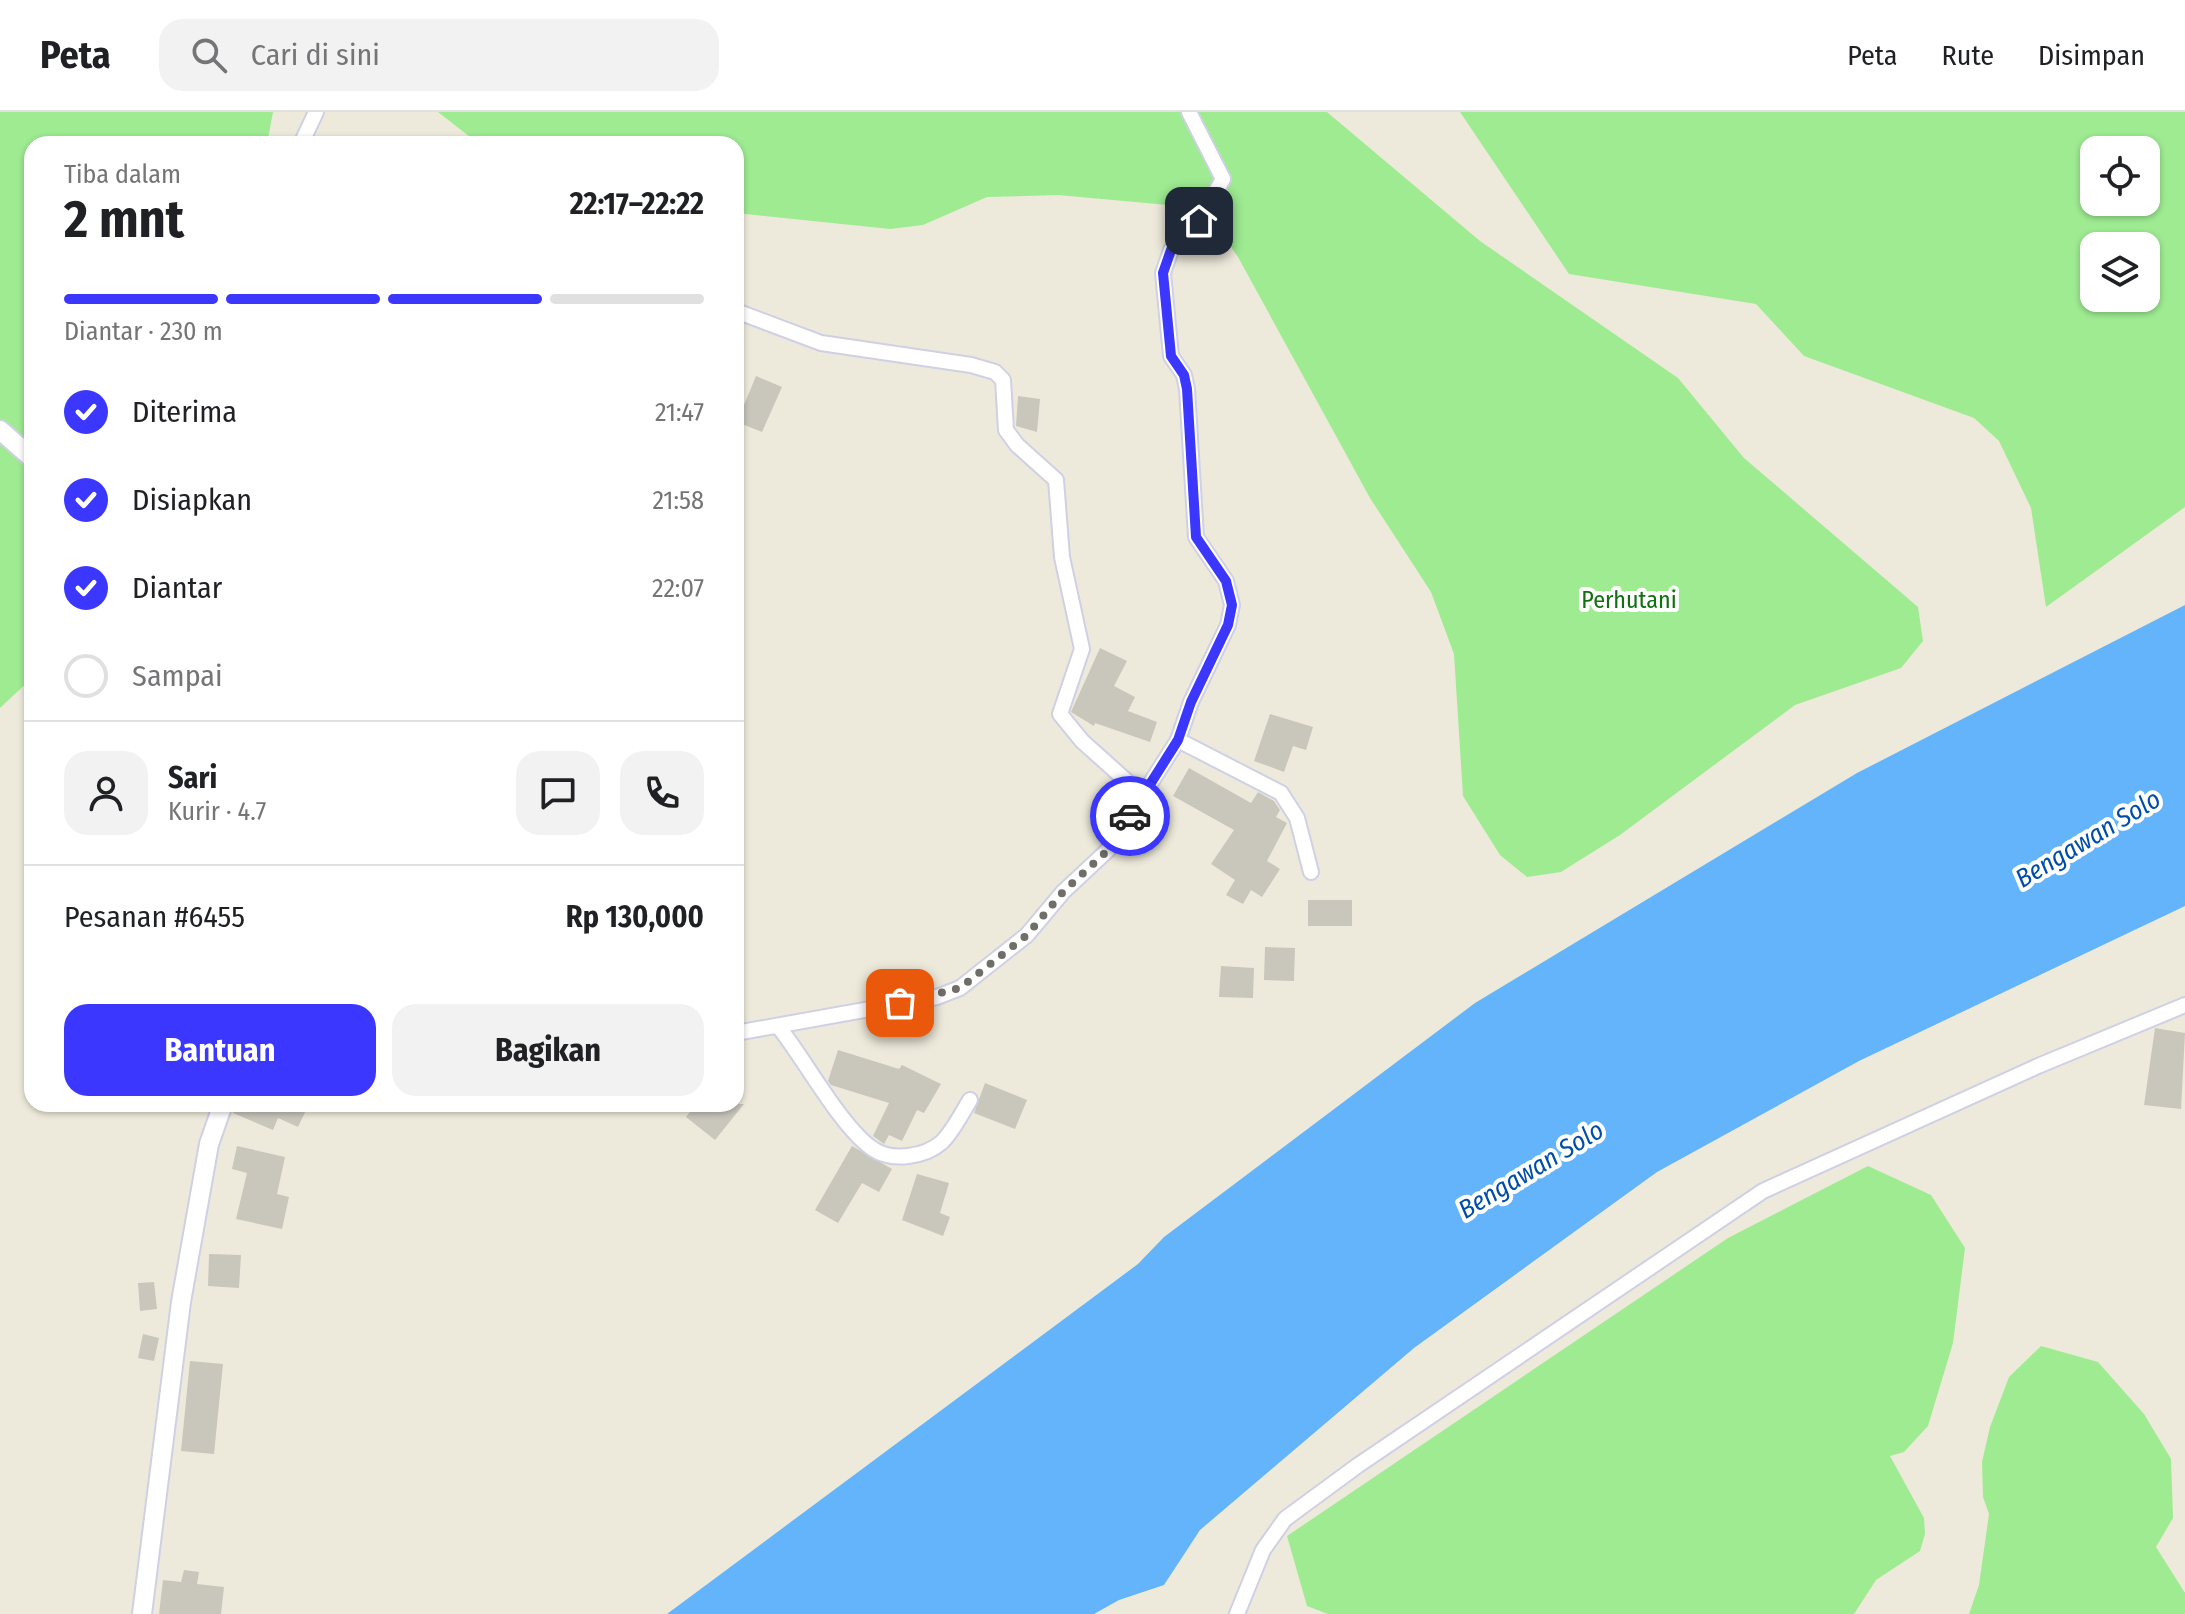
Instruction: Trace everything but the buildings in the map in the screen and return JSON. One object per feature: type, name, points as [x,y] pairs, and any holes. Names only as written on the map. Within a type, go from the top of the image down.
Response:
[{"type":"street","points":[[305,136],[316,112]]},
{"type":"street","points":[[744,1032],[816,1016],[937,997],[960,988],[1027,935],[1063,892],[1108,850],[1178,740],[1191,702],[1228,625],[1232,605],[1226,581],[1196,537],[1187,389],[1184,375],[1171,356],[1163,273],[1171,250],[1199,221],[1223,179],[1189,112]]},
{"type":"street","points":[[744,314],[821,343],[971,365],[995,372],[1003,380],[1006,430],[1017,445],[1056,480],[1062,557],[1082,649],[1060,714],[1082,741],[1141,794]]},
{"type":"street","points":[[0,430],[24,451]]},
{"type":"street","points":[[1178,740],[1281,793],[1297,818],[1311,872]]},
{"type":"street","points":[[1237,1614],[1263,1550],[1285,1519],[1357,1466],[1763,1191],[2038,1066],[2185,1005]]},
{"type":"street","points":[[778,1026],[845,1121],[881,1154],[896,1157],[922,1153],[943,1141],[970,1100]]},
{"type":"street","points":[[142,1614],[181,1302],[209,1144],[220,1112]]},
{"type":"green space","points":[[0,112],[273,112],[268,136],[24,136],[24,686],[0,708]]},
{"type":"green space","name":"Perhutani","points":[[438,112],[1327,112],[1480,241],[1678,378],[1744,458],[1918,607],[1923,641],[1901,668],[1795,705],[1620,835],[1561,872],[1527,877],[1500,855],[1463,796],[1454,654],[1431,592],[1370,498],[1238,257],[1217,227],[1168,205],[1058,195],[987,197],[923,225],[890,229],[744,214],[744,136],[469,136]]},
{"type":"green space","points":[[1460,112],[2185,112],[2185,507],[2046,607],[2031,508],[1999,441],[1974,418],[1804,356],[1756,304],[1569,274]]},
{"type":"green space","points":[[1868,1166],[1931,1195],[1965,1248],[1953,1343],[1928,1426],[1904,1452],[1890,1456],[1924,1518],[1925,1534],[1920,1551],[1876,1580],[1854,1614],[1328,1614],[1307,1606],[1287,1536],[1728,1238]]},
{"type":"green space","points":[[2041,1346],[2098,1362],[2144,1414],[2171,1459],[2173,1518],[2156,1547],[2185,1593],[2185,1614],[1969,1614],[1979,1585],[1989,1514],[1983,1497],[1982,1462],[1990,1427],[2009,1377]]},
{"type":"water","name":"Bengawan Solo","points":[[2185,605],[2185,906],[1859,1061],[1657,1172],[1414,1348],[1200,1530],[1164,1585],[1119,1600],[1094,1614],[667,1614],[1138,1264],[1164,1237],[1475,1003],[1857,773]]},
{"type":"way so far","points":[[900,1003],[937,997],[960,988],[1027,935],[1063,892],[1108,850],[1130,816]]},
{"type":"route","points":[[1130,816],[1141,794],[1178,740],[1191,702],[1228,625],[1232,605],[1226,581],[1196,537],[1187,389],[1184,375],[1171,356],[1163,273],[1171,250],[1199,221]]}]
